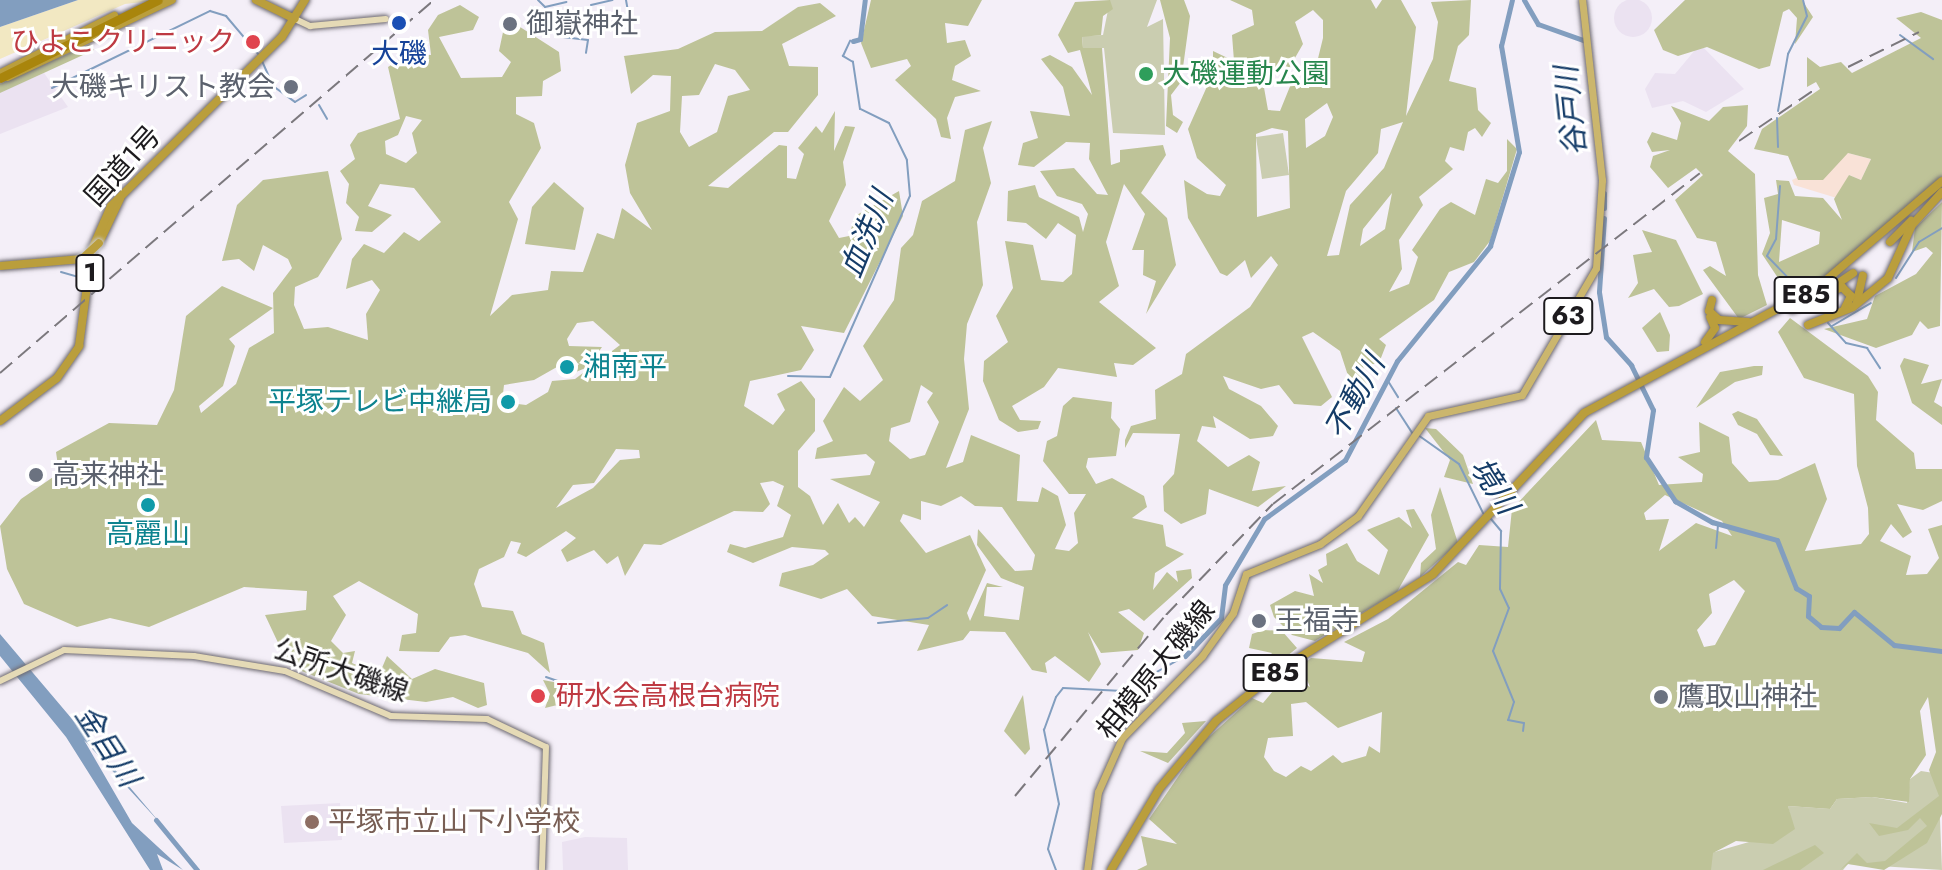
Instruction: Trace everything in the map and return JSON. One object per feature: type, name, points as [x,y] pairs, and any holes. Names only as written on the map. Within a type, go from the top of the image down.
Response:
[{"type":"highway","points":[[140,11],[152,0]]},
{"type":"highway","points":[[140,11],[158,0]]},
{"type":"highway","points":[[0,76],[140,11],[172,0]]},
{"type":"highway","points":[[256,0],[295,19]]},
{"type":"highway","name":"国道1号","points":[[0,421],[57,378],[79,346],[95,238],[120,194],[295,19],[305,0]]},
{"type":"highway","points":[[0,76],[114,16]]},
{"type":"highway","points":[[1890,242],[1942,186]]},
{"type":"highway","name":"E85","points":[[1113,870],[1162,790],[1218,724],[1281,674],[1414,591],[1486,525],[1557,441],[1631,384],[1788,305],[1853,262],[1942,186]]},
{"type":"highway","name":"E85","points":[[1647,375],[1769,319],[1848,270],[1942,186]]},
{"type":"highway","points":[[0,266],[82,259],[99,243],[120,194]]},
{"type":"highway","points":[[1769,319],[1842,287],[1851,300],[1808,325],[1856,306],[1894,271],[1920,213]]},
{"type":"highway","points":[[1815,298],[1858,275],[1856,306]]},
{"type":"highway","points":[[1674,360],[1713,334],[1705,310],[1708,302],[1716,319],[1732,324],[1788,305]]},
{"type":"main road","name":"相模原大磯線","points":[[1087,870],[1102,780],[1125,733],[1176,688],[1215,639],[1250,569],[1320,544],[1358,516],[1414,434],[1434,413],[1500,405],[1522,395],[1599,263],[1601,171],[1583,36],[1582,0]]},
{"type":"main road","points":[[295,19],[310,26],[386,19]]},
{"type":"main road","name":"公所大磯線","points":[[0,681],[45,655],[81,650],[262,666],[381,714],[487,719],[535,738],[547,755],[542,870]]},
{"type":"shaded area","points":[[1633,-1],[1646,5],[1652,18],[1646,31],[1633,37],[1620,31],[1614,18],[1620,5]]},
{"type":"shaded area","points":[[1700,44],[1744,89],[1706,112],[1683,101],[1652,108],[1645,89],[1655,73],[1675,74]]},
{"type":"shaded area","points":[[44,73],[68,107],[0,134],[0,92]]},
{"type":"shaded area","points":[[1848,153],[1871,159],[1861,180],[1849,175],[1840,199],[1794,185],[1792,180]]},
{"type":"shaded area","name":"平塚市立山下小学校","points":[[340,803],[342,840],[284,843],[281,806]]},
{"type":"shaded area","points":[[585,837],[627,838],[628,870],[563,870],[562,842]]},
{"type":"green space","points":[[871,0],[982,0],[968,26],[945,23],[947,43],[965,40],[971,56],[955,66],[952,80],[981,91],[955,97],[947,118],[951,139],[941,137],[936,119],[895,80],[911,66],[907,59],[871,68],[861,43]]},
{"type":"green space","name":"大磯運動公園","points":[[1110,0],[1157,0],[1147,27],[1163,19],[1165,135],[1113,133],[1104,48],[1083,48],[1082,36],[1103,35]]},
{"type":"green space","points":[[1110,0],[1113,9],[1103,16],[1101,35],[1082,37],[1083,48],[1102,48],[1111,165],[1120,162],[1120,150],[1163,145],[1166,155],[1141,193],[1167,218],[1176,265],[1146,314],[1156,281],[1143,275],[1144,250],[1132,250],[1145,214],[1124,184],[1106,242],[1119,286],[1099,302],[1156,348],[1133,365],[1114,363],[1117,377],[1058,368],[1044,387],[1012,406],[1020,420],[1041,421],[1038,429],[1018,432],[999,420],[983,381],[984,361],[1008,342],[996,316],[1013,288],[1005,241],[1033,245],[1041,280],[1063,282],[1072,274],[1076,235],[1058,223],[1046,239],[1026,223],[1007,221],[1008,191],[1035,185],[1039,197],[1079,217],[1083,232],[1088,214],[1082,204],[1057,196],[1040,171],[1074,168],[1097,194],[1108,195],[1089,159],[1090,143],[1066,142],[1034,167],[1018,165],[1023,143],[1038,138],[1030,111],[1070,116],[1063,87],[1041,59],[1050,55],[1072,67],[1092,95],[1080,50],[1068,53],[1058,35],[1075,2]]},
{"type":"green space","points":[[1160,0],[1184,0],[1190,16],[1181,82],[1171,95],[1173,115],[1183,122],[1177,133],[1166,126],[1170,38]]},
{"type":"green space","points":[[1230,0],[1371,0],[1376,9],[1382,0],[1401,0],[1416,27],[1406,116],[1433,59],[1438,22],[1431,2],[1471,0],[1469,35],[1458,46],[1449,81],[1476,88],[1478,110],[1491,123],[1482,137],[1475,128],[1468,132],[1464,151],[1450,147],[1445,161],[1453,169],[1419,197],[1423,205],[1399,240],[1402,269],[1389,292],[1409,284],[1418,257],[1412,250],[1440,209],[1451,202],[1475,215],[1486,179],[1498,183],[1507,171],[1507,139],[1517,149],[1490,241],[1474,262],[1449,272],[1434,300],[1379,339],[1386,345],[1379,363],[1363,366],[1370,392],[1352,388],[1340,351],[1313,332],[1302,337],[1332,397],[1321,406],[1294,404],[1279,385],[1261,389],[1223,376],[1229,389],[1261,406],[1278,426],[1273,436],[1250,439],[1213,416],[1216,428],[1202,426],[1197,441],[1228,467],[1249,455],[1260,462],[1252,491],[1286,486],[1258,507],[1209,489],[1206,514],[1181,524],[1164,511],[1163,486],[1174,474],[1180,434],[1133,433],[1125,448],[1125,440],[1131,426],[1156,419],[1155,390],[1182,374],[1186,354],[1250,307],[1278,265],[1271,256],[1251,278],[1245,260],[1227,276],[1220,273],[1188,218],[1184,180],[1207,194],[1220,196],[1226,185],[1197,158],[1188,129],[1213,73],[1213,51],[1234,61],[1232,35],[1254,25],[1252,10]],"holes":[[[1313,10],[1323,20],[1323,38],[1311,87],[1291,84],[1280,111],[1268,110],[1263,82],[1267,73],[1288,70],[1303,44],[1295,22]],[[1327,103],[1333,117],[1325,136],[1306,148],[1305,119]],[[1403,122],[1384,168],[1350,205],[1339,255],[1327,256],[1346,191],[1378,153],[1381,129]],[[1272,128],[1288,131],[1290,208],[1257,217],[1256,134]],[[1392,193],[1385,229],[1360,246],[1363,229]]]},
{"type":"green space","points":[[1685,0],[1802,0],[1813,17],[1795,44],[1797,18],[1789,9],[1783,12],[1770,66],[1759,69],[1707,47],[1678,56],[1663,50],[1654,30]]},
{"type":"green space","points":[[820,3],[836,16],[782,44],[789,66],[818,67],[818,95],[788,132],[774,132],[708,186],[728,188],[779,145],[787,146],[787,178],[796,179],[804,154],[798,148],[816,126],[822,133],[835,111],[834,151],[845,126],[855,127],[843,162],[846,185],[829,221],[839,238],[849,236],[855,216],[899,191],[903,216],[844,333],[801,326],[814,350],[801,370],[750,381],[744,406],[773,425],[785,410],[777,394],[801,381],[815,399],[815,431],[798,451],[798,487],[810,496],[823,525],[838,503],[849,523],[855,517],[864,527],[880,502],[830,479],[870,475],[875,462],[866,454],[815,459],[817,448],[833,441],[823,421],[844,387],[860,401],[883,380],[863,346],[894,300],[901,248],[913,235],[922,201],[955,181],[965,130],[992,121],[983,148],[991,183],[977,222],[983,285],[967,324],[964,359],[969,409],[946,468],[963,462],[971,435],[1020,455],[1017,501],[1038,502],[1042,487],[1058,496],[1066,525],[1055,549],[1069,551],[1078,543],[1074,513],[1086,494],[1069,494],[1043,461],[1047,441],[1057,436],[1063,406],[1073,397],[1112,402],[1111,418],[1120,429],[1116,456],[1088,458],[1086,467],[1096,484],[1112,478],[1144,496],[1147,507],[1132,518],[1163,525],[1166,546],[1184,554],[1155,573],[1153,590],[1167,572],[1178,582],[1176,571],[1191,569],[1192,578],[1144,621],[1129,609],[1118,612],[1144,633],[1138,650],[1101,653],[1088,632],[1101,664],[1089,682],[1055,656],[1045,663],[1047,673],[1032,670],[1005,632],[970,631],[963,640],[917,651],[929,625],[872,616],[847,589],[821,599],[779,586],[782,573],[813,565],[829,554],[825,550],[792,547],[753,563],[727,552],[730,544],[745,548],[783,537],[791,515],[777,506],[784,486],[773,481],[760,483],[770,504],[763,512],[734,511],[661,545],[644,544],[625,576],[618,556],[607,564],[594,550],[567,562],[561,550],[576,538],[566,531],[526,557],[517,553],[521,543],[511,541],[504,557],[479,569],[474,584],[482,607],[513,611],[522,634],[544,643],[550,673],[528,653],[465,635],[450,637],[439,652],[399,651],[402,635],[416,633],[418,614],[359,581],[333,596],[346,615],[331,641],[343,653],[355,651],[352,663],[379,675],[387,656],[412,679],[435,669],[484,683],[487,705],[478,708],[453,697],[426,702],[359,694],[289,666],[265,615],[306,610],[307,591],[244,587],[149,627],[110,618],[77,627],[24,604],[7,569],[0,526],[21,499],[59,473],[56,452],[109,423],[157,425],[174,390],[186,316],[222,286],[273,308],[229,339],[235,346],[223,386],[199,406],[201,413],[236,384],[249,348],[274,333],[273,293],[292,268],[288,259],[263,245],[254,271],[239,259],[222,261],[237,205],[263,180],[328,171],[342,239],[318,277],[295,287],[294,305],[304,329],[328,327],[368,340],[366,314],[380,290],[372,280],[346,289],[352,259],[364,244],[384,253],[404,232],[419,241],[441,222],[414,188],[380,184],[368,206],[392,215],[372,232],[355,231],[359,217],[346,203],[349,184],[340,171],[355,159],[350,145],[358,133],[400,119],[388,67],[408,54],[431,55],[428,30],[438,15],[460,5],[479,17],[473,30],[439,37],[461,78],[502,77],[511,62],[499,51],[506,18],[559,52],[561,71],[543,81],[542,96],[516,97],[516,114],[534,123],[541,148],[509,202],[518,219],[490,316],[512,295],[548,290],[551,271],[583,272],[597,233],[614,239],[622,208],[652,230],[630,193],[625,165],[637,123],[670,111],[671,76],[653,75],[631,94],[624,56],[678,49],[715,32],[762,31],[798,7]],"holes":[[[715,64],[735,70],[750,90],[728,96],[717,132],[689,147],[680,132],[682,96],[699,95]],[[406,116],[422,120],[412,133],[417,153],[406,163],[386,154],[385,141],[398,135]],[[593,321],[620,345],[575,379],[552,381],[548,392],[526,405],[502,402],[504,385],[534,380],[571,359],[579,364],[571,374],[588,367],[602,347],[569,346],[567,339],[577,323]],[[921,385],[933,393],[927,402],[939,422],[925,455],[910,459],[889,441],[891,428],[910,422]],[[616,449],[639,450],[640,458],[620,460],[593,488],[556,508],[573,485],[594,483]],[[961,496],[975,506],[1002,507],[1035,555],[1032,570],[1015,571],[978,529],[977,545],[1001,578],[1024,587],[1019,620],[984,616],[987,587],[1003,587],[987,583],[970,621],[967,613],[986,570],[970,535],[926,553],[900,521],[903,514],[921,520],[921,501],[941,506]]]},
{"type":"green space","points":[[1921,12],[1942,20],[1942,178],[1828,278],[1786,290],[1762,254],[1770,233],[1764,198],[1778,194],[1776,180],[1789,181],[1795,196],[1823,198],[1842,220],[1834,199],[1849,175],[1861,180],[1871,159],[1848,153],[1823,180],[1798,180],[1788,156],[1754,149],[1762,129],[1820,89],[1816,82],[1807,87],[1807,57],[1820,67],[1841,62],[1852,73],[1921,38],[1896,18]],"holes":[[[1782,220],[1820,232],[1819,244],[1779,262]]]},
{"type":"green space","points":[[90,44],[94,50],[0,93],[0,84]]},
{"type":"green space","points":[[1748,105],[1747,126],[1728,151],[1755,174],[1758,275],[1767,305],[1739,319],[1703,270],[1710,266],[1726,276],[1716,242],[1697,238],[1675,200],[1703,175],[1696,168],[1668,188],[1650,167],[1653,156],[1670,150],[1652,152],[1647,142],[1652,132],[1677,140],[1681,123],[1671,106],[1709,121],[1723,107]]},
{"type":"green space","points":[[1283,133],[1289,175],[1262,179],[1256,137]]},
{"type":"green space","points":[[554,182],[584,208],[575,250],[525,244],[532,207]]},
{"type":"green space","points":[[1942,202],[1940,326],[1928,329],[1920,321],[1912,335],[1876,348],[1824,329],[1867,319],[1875,296],[1916,274],[1933,253],[1926,247],[1912,252],[1915,228]]},
{"type":"green space","points":[[1642,230],[1676,240],[1703,294],[1679,306],[1669,307],[1654,289],[1628,298],[1638,283],[1633,255],[1652,252]]},
{"type":"green space","points":[[1660,312],[1670,335],[1669,351],[1657,352],[1642,328]]},
{"type":"green space","points":[[1790,318],[1868,376],[1878,392],[1876,420],[1914,453],[1916,469],[1942,469],[1942,501],[1923,510],[1897,504],[1912,532],[1903,538],[1891,524],[1880,541],[1911,556],[1906,575],[1927,574],[1939,558],[1928,529],[1942,525],[1942,814],[1927,843],[1884,870],[1848,864],[1840,870],[1857,853],[1867,863],[1885,861],[1927,826],[1920,818],[1908,830],[1879,836],[1869,823],[1897,828],[1939,796],[1929,770],[1936,752],[1928,697],[1920,711],[1926,755],[1910,779],[1909,802],[1872,797],[1837,799],[1830,809],[1788,806],[1795,829],[1773,844],[1736,841],[1713,853],[1711,870],[1137,870],[1147,865],[1141,836],[1177,844],[1149,819],[1200,745],[1252,698],[1263,703],[1288,673],[1310,687],[1301,666],[1311,658],[1362,662],[1365,652],[1344,642],[1388,619],[1458,562],[1466,565],[1479,545],[1508,547],[1512,509],[1596,420],[1602,440],[1641,442],[1659,485],[1702,482],[1703,474],[1678,457],[1700,452],[1699,422],[1729,437],[1732,463],[1749,482],[1778,480],[1815,463],[1827,499],[1805,551],[1861,544],[1869,534],[1868,508],[1857,466],[1854,394],[1804,378],[1778,332]],"holes":[[[1665,495],[1722,521],[1732,536],[1696,523],[1659,551],[1669,519],[1646,520],[1644,513]],[[1734,580],[1745,591],[1715,645],[1704,647],[1697,630],[1712,613],[1709,594]],[[1306,702],[1338,728],[1382,712],[1380,753],[1369,746],[1366,756],[1342,763],[1333,755],[1311,771],[1301,766],[1286,777],[1274,771],[1264,757],[1268,738],[1293,736],[1291,704]]]},
{"type":"green space","points":[[1904,358],[1929,365],[1921,384],[1942,379],[1934,402],[1942,407],[1942,425],[1912,403],[1900,366]]},
{"type":"green space","points":[[1763,366],[1762,375],[1735,382],[1696,408],[1720,372]]},
{"type":"green space","points":[[1738,411],[1757,419],[1783,456],[1770,455],[1757,434],[1738,425],[1732,414]]},
{"type":"green space","points":[[1425,428],[1436,429],[1463,455],[1473,484],[1444,477],[1450,460]]},
{"type":"green space","points":[[1440,487],[1458,543],[1420,577],[1421,563],[1436,549],[1431,515]]},
{"type":"green space","points":[[1414,509],[1429,535],[1397,592],[1315,641],[1292,635],[1274,617],[1270,605],[1295,591],[1314,596],[1309,574],[1323,583],[1318,570],[1327,565],[1326,554],[1347,543],[1357,561],[1379,575],[1388,550],[1367,530],[1399,517],[1412,528],[1406,510]]},
{"type":"green space","points":[[1264,630],[1282,631],[1297,648],[1266,673],[1262,665],[1272,653],[1249,648],[1252,634]]},
{"type":"green space","points":[[543,680],[575,686],[582,699],[545,708],[550,694]]},
{"type":"green space","points":[[1023,695],[1030,749],[1025,755],[1004,731]]},
{"type":"green space","points":[[1206,721],[1168,763],[1140,751],[1167,753],[1185,733],[1182,723]]},
{"type":"green space","points":[[1921,771],[1934,773],[1939,794],[1942,870],[1848,864],[1843,870],[1706,870],[1711,853],[1783,832],[1792,825],[1788,806],[1830,809],[1837,799],[1872,797],[1907,803],[1910,779]]},
{"type":"green space","points":[[1815,845],[1824,853],[1800,870],[1763,870]]},
{"type":"sand","points":[[78,0],[161,0],[125,4],[0,59],[0,27]]},
{"type":"water","points":[[0,0],[78,0],[0,27]]},
{"type":"water","points":[[0,634],[161,824],[84,740],[132,823],[183,870],[157,854],[163,870],[150,870],[66,737],[0,656]]},
{"type":"waterway","points":[[538,0],[545,7],[566,2]]},
{"type":"waterway","points":[[591,5],[612,0]]},
{"type":"waterway","points":[[626,0],[632,34]]},
{"type":"waterway","name":"血洗川","points":[[853,41],[860,39],[865,0]]},
{"type":"waterway","name":"不動川","points":[[1185,656],[1221,618],[1225,585],[1264,519],[1345,460],[1397,361],[1490,246],[1519,152],[1501,46],[1512,0]]},
{"type":"waterway","name":"谷戸川","points":[[1524,0],[1538,24],[1586,41]]},
{"type":"waterway","points":[[1778,111],[1788,54],[1807,16],[1803,0]]},
{"type":"waterway","points":[[567,8],[563,37],[588,40],[586,53]]},
{"type":"waterway","points":[[52,88],[210,11],[226,16],[259,55]]},
{"type":"waterway","points":[[1900,35],[1933,59]]},
{"type":"waterway","name":"血洗川","points":[[788,376],[830,377],[910,196],[907,160],[889,123],[860,109],[853,62],[843,56],[850,41]]},
{"type":"waterway","points":[[262,61],[273,86],[295,102],[306,95]]},
{"type":"waterway","points":[[319,105],[327,119]]},
{"type":"waterway","points":[[1777,118],[1778,147]]},
{"type":"waterway","points":[[1780,186],[1776,239],[1767,256],[1797,287]]},
{"type":"waterway","name":"谷戸川","points":[[1604,193],[1604,208]]},
{"type":"waterway","name":"谷戸川","points":[[1604,218],[1599,292],[1606,337],[1631,365],[1653,410],[1646,457],[1675,501],[1712,522],[1777,540],[1796,588],[1809,596],[1808,616],[1821,627],[1839,628],[1854,612],[1894,645],[1942,651]]},
{"type":"waterway","points":[[1896,278],[1919,242],[1942,228]]},
{"type":"waterway","points":[[61,272],[85,279]]},
{"type":"waterway","points":[[1832,326],[1871,303]]},
{"type":"waterway","points":[[1828,323],[1846,343],[1867,348],[1880,368]]},
{"type":"waterway","name":"境川","points":[[1388,381],[1398,397]]},
{"type":"waterway","name":"境川","points":[[1396,408],[1412,433]]},
{"type":"waterway","name":"境川","points":[[1418,435],[1459,464],[1483,513]]},
{"type":"waterway","name":"境川","points":[[1491,519],[1501,531],[1500,589],[1509,608],[1493,651],[1514,702],[1508,720],[1524,723],[1523,731]]},
{"type":"waterway","points":[[1716,548],[1718,523]]},
{"type":"waterway","points":[[878,623],[928,618],[947,605]]},
{"type":"waterway","name":"不動川","points":[[1056,870],[1048,849],[1059,804],[1044,730],[1056,697],[1063,688],[1123,691],[1185,656]]},
{"type":"waterway","points":[[546,677],[580,689],[576,706]]},
{"type":"waterway","points":[[156,820],[197,870]]},
{"type":"railway","points":[[0,373],[434,0]]},
{"type":"railway","points":[[1848,67],[1919,32]]},
{"type":"railway","points":[[1739,141],[1817,88]]},
{"type":"railway","points":[[1015,796],[1166,615],[1273,504],[1700,173]]},
{"type":"place","name":"大磯","points":[[399,23]]},
{"type":"place","name":"御嶽神社","points":[[510,24]]},
{"type":"place","name":"ひよこクリニック","points":[[253,42]]},
{"type":"place","name":"大磯運動公園","points":[[1146,74]]},
{"type":"place","name":"大磯キリスト教会","points":[[291,87]]},
{"type":"place","name":"湘南平","points":[[567,367]]},
{"type":"place","name":"平塚テレビ中継局","points":[[508,402]]},
{"type":"place","name":"高来神社","points":[[36,475]]},
{"type":"place","name":"高麗山","points":[[148,505]]},
{"type":"place","name":"王福寺","points":[[1259,621]]},
{"type":"place","name":"研水会高根台病院","points":[[538,696]]},
{"type":"place","name":"鷹取山神社","points":[[1661,697]]},
{"type":"place","name":"平塚市立山下小学校","points":[[312,822]]},
{"type":"water label","name":"金目川","points":[[107,746]]}]
